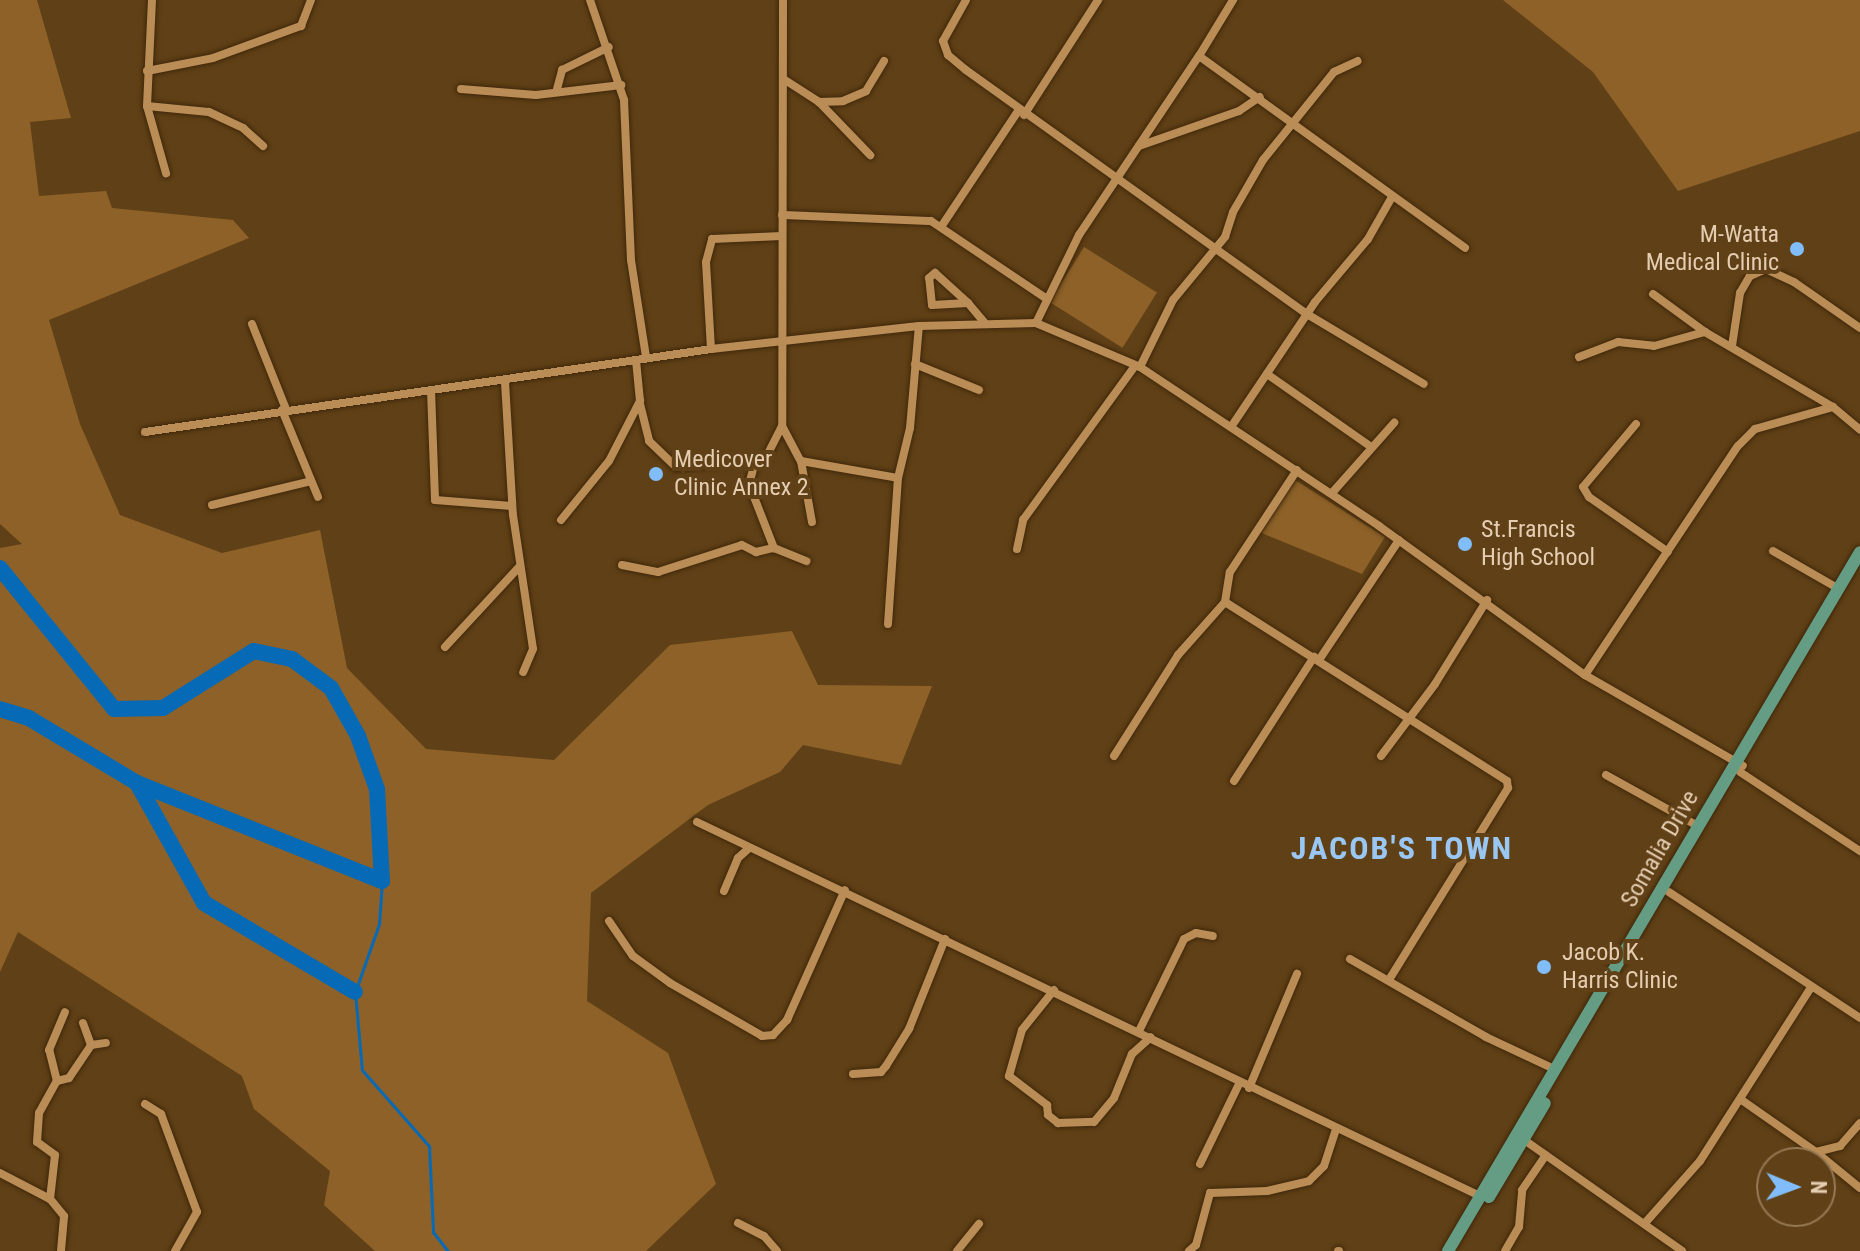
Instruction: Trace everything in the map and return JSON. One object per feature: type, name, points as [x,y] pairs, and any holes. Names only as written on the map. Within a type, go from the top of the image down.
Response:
[{"type":"main road","name":"Somalia Drive","points":[[1448,1251],[1669,892],[1860,552]]},
{"type":"main road","name":"Somalia Drive","points":[[1456,1251],[1556,1070],[1698,826],[1740,767],[1860,567]]},
{"type":"street","points":[[152,0],[153,45],[147,71],[147,106],[166,173]]},
{"type":"street","points":[[147,71],[213,58],[301,26],[311,0]]},
{"type":"street","points":[[590,0],[621,85],[631,260],[641,359],[640,401],[649,441],[676,467],[765,459]]},
{"type":"street","points":[[783,0],[785,80],[778,343],[782,426],[801,461],[812,522]]},
{"type":"street","points":[[966,0],[944,36],[943,48],[1021,113],[1307,314],[1424,384]]},
{"type":"street","points":[[941,227],[1098,0]]},
{"type":"street","points":[[1036,323],[1116,177],[1199,56],[1233,0]]},
{"type":"street","points":[[557,89],[562,70],[609,47]]},
{"type":"street","points":[[1199,56],[1260,97],[1465,248]]},
{"type":"street","points":[[819,102],[855,98],[876,79],[884,61]]},
{"type":"street","points":[[1017,549],[1023,520],[1137,367],[1173,300],[1218,249],[1263,160],[1334,72],[1358,61]]},
{"type":"street","points":[[785,80],[819,102],[870,155]]},
{"type":"street","points":[[461,89],[536,95],[557,89],[621,85]]},
{"type":"street","points":[[1139,146],[1239,111],[1260,97]]},
{"type":"street","points":[[147,106],[209,112],[243,128],[263,146]]},
{"type":"street","points":[[1156,121],[1176,133]]},
{"type":"street","points":[[1231,427],[1307,314],[1368,239],[1392,197]]},
{"type":"street","points":[[782,215],[919,219],[941,227],[1047,299]]},
{"type":"street","points":[[711,349],[706,262],[712,239],[782,236]]},
{"type":"street","points":[[1732,346],[1740,293],[1750,276],[1766,269],[1794,282],[1860,328]]},
{"type":"street","points":[[968,303],[932,305],[929,278],[935,273],[968,303],[985,323]]},
{"type":"street","points":[[1653,294],[1705,332],[1833,407],[1860,430]]},
{"type":"street","points":[[145,432],[284,410],[505,382],[711,349],[919,326],[1036,323],[1137,367],[1231,427],[1487,600],[1585,675],[1740,767],[1860,851]]},
{"type":"street","points":[[252,324],[318,497]]},
{"type":"street","points":[[888,624],[898,478],[910,428],[919,326]]},
{"type":"street","points":[[1579,357],[1618,342],[1654,346],[1705,332]]},
{"type":"street","points":[[915,364],[979,390]]},
{"type":"street","points":[[1267,374],[1370,446]]},
{"type":"street","points":[[505,382],[512,506],[533,649],[523,672]]},
{"type":"street","points":[[431,390],[435,500],[512,506]]},
{"type":"street","points":[[561,520],[609,461],[640,401]]},
{"type":"street","points":[[1585,675],[1755,429],[1833,407]]},
{"type":"street","points":[[1332,493],[1370,446],[1394,423]]},
{"type":"street","points":[[1636,424],[1583,487],[1589,497],[1668,552]]},
{"type":"street","points":[[774,548],[749,484],[755,462],[765,459],[782,426]]},
{"type":"street","points":[[801,461],[898,478]]},
{"type":"street","points":[[1114,756],[1178,655],[1225,602],[1230,572],[1297,470]]},
{"type":"street","points":[[212,505],[311,481]]},
{"type":"street","points":[[1234,781],[1399,540]]},
{"type":"street","points":[[622,565],[658,572],[742,545],[756,552],[774,548],[807,561]]},
{"type":"street","points":[[1773,551],[1839,589]]},
{"type":"street","points":[[445,647],[519,567]]},
{"type":"street","points":[[1381,756],[1487,600]]},
{"type":"street","points":[[1225,602],[1490,765],[1503,776],[1508,788],[1389,980]]},
{"type":"street","points":[[1606,775],[1698,826]]},
{"type":"street","points":[[697,822],[1139,1031],[1239,1084],[1480,1196]]},
{"type":"street","points":[[724,891],[738,858],[749,848]]},
{"type":"street","points":[[609,921],[633,956],[670,983],[762,1036],[773,1035],[787,1020],[845,890]]},
{"type":"street","points":[[1669,892],[1810,989],[1860,1018]]},
{"type":"street","points":[[1139,1031],[1184,939],[1196,933],[1213,936]]},
{"type":"street","points":[[853,1074],[881,1072],[886,1066],[909,1029],[945,939]]},
{"type":"street","points":[[1350,959],[1486,1037],[1556,1070]]},
{"type":"street","points":[[1249,1088],[1297,974]]},
{"type":"street","points":[[1645,1223],[1700,1161],[1743,1101],[1810,989]]},
{"type":"street","points":[[1054,990],[1022,1030],[1009,1076],[1047,1105],[1048,1115],[1058,1123],[1080,1126],[1104,1112],[1132,1054],[1151,1037]]},
{"type":"street","points":[[50,1199],[55,1155],[37,1142],[37,1136],[39,1113],[57,1081],[49,1050],[65,1012]]},
{"type":"street","points":[[83,1023],[91,1045]]},
{"type":"street","points":[[57,1081],[69,1078],[91,1045],[106,1043]]},
{"type":"street","points":[[1200,1164],[1239,1084]]},
{"type":"street","points":[[1743,1101],[1809,1147]]},
{"type":"street","points":[[145,1104],[161,1114],[197,1212],[175,1251]]},
{"type":"street","points":[[1836,1147],[1860,1123]]},
{"type":"street","points":[[1189,1251],[1196,1245],[1210,1193],[1267,1191],[1309,1181],[1324,1166],[1336,1128]]},
{"type":"street","points":[[1520,1137],[1682,1251]]},
{"type":"street","points":[[1505,1251],[1519,1227],[1522,1190],[1546,1155]]},
{"type":"street","points":[[1836,1168],[1860,1188]]},
{"type":"street","points":[[0,1173],[50,1199],[64,1216],[61,1251]]},
{"type":"street","points":[[738,1223],[764,1236],[777,1251]]},
{"type":"street","points":[[957,1251],[979,1224]]},
{"type":"shaded area","points":[[0,0],[37,0],[71,118],[30,122],[39,196],[106,191],[112,208],[233,220],[249,238],[49,320],[80,424],[120,515],[222,553],[320,530],[347,668],[426,749],[554,760],[670,645],[792,631],[818,685],[932,686],[901,765],[803,745],[780,772],[708,805],[591,893],[587,1001],[668,1053],[716,1184],[646,1251],[375,1251],[324,1205],[330,1171],[254,1109],[242,1076],[18,932],[0,972],[0,548],[22,544],[0,524]]},
{"type":"shaded area","points":[[1503,0],[1860,0],[1860,131],[1678,191],[1593,72]]},
{"type":"shaded area","points":[[1084,247],[1157,293],[1122,348],[1050,302]]},
{"type":"shaded area","points":[[1295,480],[1385,537],[1362,574],[1259,532]]},
{"type":"waterway","points":[[0,568],[114,709],[163,708],[254,651],[292,659],[331,688],[358,736],[377,789],[382,881],[137,783],[29,718],[0,709]]},
{"type":"waterway","points":[[137,783],[204,903],[355,992]]},
{"type":"waterway","points":[[382,881],[379,924],[355,992],[362,1070],[429,1146],[433,1232],[448,1251]]},
{"type":"place","name":"M-Watta Medical Clinic","points":[[1797,249]]},
{"type":"place","name":"Medicover Clinic Annex 2","points":[[656,474]]},
{"type":"place","name":"St.Francis High School","points":[[1465,544]]},
{"type":"place","name":"Jacob K. Harris Clinic","points":[[1544,967]]},
{"type":"district","name":"JACOB'S TOWN","points":[[1402,848]]}]
